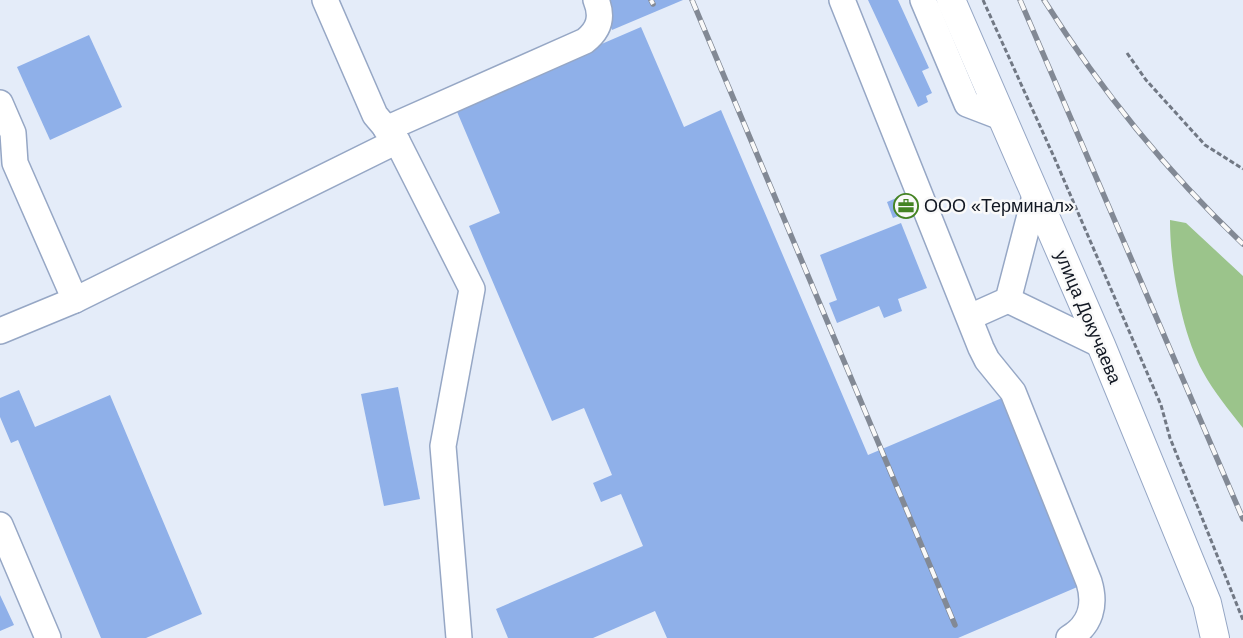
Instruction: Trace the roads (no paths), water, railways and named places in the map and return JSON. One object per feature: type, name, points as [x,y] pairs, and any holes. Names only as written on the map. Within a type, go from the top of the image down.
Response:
[{"type":"main road","name":"улица Докучаева","points":[[951,0],[1101,345],[1207,602],[1215,638]]},
{"type":"lane","points":[[325,0],[375,115],[392,135],[472,289],[443,446],[459,638]]},
{"type":"lane","points":[[0,331],[75,300],[392,135],[585,41],[595,33],[600,21],[596,0]]},
{"type":"lane","points":[[842,0],[987,360],[1013,392],[1089,582],[1092,593],[1090,616],[1085,625],[1069,638]]},
{"type":"lane","points":[[923,0],[967,104],[1001,118]]},
{"type":"lane","points":[[0,103],[13,133],[8,166],[75,300]]},
{"type":"lane","points":[[1008,300],[1035,196]]},
{"type":"lane","points":[[970,317],[1008,300],[1101,345]]},
{"type":"lane","points":[[0,525],[48,638]]},
{"type":"railway","points":[[651,0],[653,4]]},
{"type":"railway","points":[[692,0],[955,625]]},
{"type":"railway","points":[[1020,0],[1243,519]]},
{"type":"railway","points":[[1044,0],[1088,66],[1161,159],[1243,244]]},
{"type":"place","name":"ООО «Терминал»","points":[[906,206]]}]
